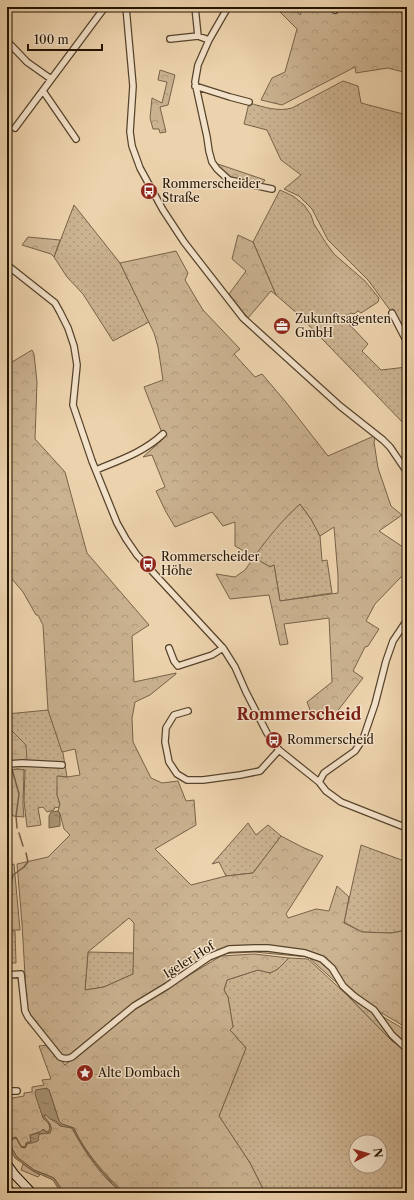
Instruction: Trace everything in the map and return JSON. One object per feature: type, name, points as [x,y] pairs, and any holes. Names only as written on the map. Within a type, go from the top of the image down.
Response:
[{"type":"main road","points":[[7,1164],[32,1193]]},
{"type":"street","points":[[15,128],[105,7]]},
{"type":"street","points":[[126,7],[133,86],[130,132],[132,146],[140,168],[163,210],[184,242],[243,318],[340,406],[383,440],[390,447],[407,472]]},
{"type":"street","points":[[195,7],[198,36]]},
{"type":"street","points":[[228,7],[209,40],[198,64],[195,82],[209,151],[212,162],[217,170],[229,180],[272,189]]},
{"type":"street","points":[[170,39],[198,36],[209,40]]},
{"type":"street","points":[[7,41],[26,62],[52,79]]},
{"type":"street","points":[[195,86],[249,102]]},
{"type":"street","points":[[43,90],[76,139]]},
{"type":"street","points":[[7,265],[55,303],[66,324],[74,346],[76,365],[73,405],[117,523],[137,555],[223,648],[235,667],[267,733],[279,750],[318,782],[326,791],[341,802],[407,828]]},
{"type":"street","points":[[392,313],[407,342]]},
{"type":"street","points":[[96,470],[144,449],[163,434]]},
{"type":"street","points":[[318,782],[324,773],[355,751],[363,739],[375,704],[386,661],[393,641],[407,620]]},
{"type":"street","points":[[169,648],[174,661],[178,666],[212,655],[223,648]]},
{"type":"street","points":[[188,711],[174,715],[166,728],[165,742],[169,762],[177,774],[187,780],[203,780],[260,771],[279,750]]},
{"type":"street","points":[[7,764],[22,763],[62,765]]},
{"type":"street","name":"Igeler Hof","points":[[7,975],[21,974],[25,1011],[28,1017],[56,1053],[67,1059],[72,1057],[134,1006],[167,986],[209,957],[229,949],[268,948],[305,953],[322,959],[332,968],[343,986],[374,1010],[392,1035],[407,1048]]},
{"type":"street","points":[[7,1091],[17,1091]]},
{"type":"green space","points":[[279,7],[294,7],[300,15],[303,7],[327,7],[330,11],[336,7],[398,7],[402,14],[407,16],[407,73],[388,68],[356,73],[355,67],[282,105],[261,100],[272,78],[285,72],[297,29],[280,12]]},
{"type":"green space","points":[[160,70],[175,75],[168,105],[160,107],[166,132],[160,133],[159,129],[153,129],[150,118],[152,98],[162,103],[167,82],[158,80]]},
{"type":"green space","points":[[343,81],[358,86],[361,103],[407,115],[407,339],[398,321],[368,280],[328,240],[312,209],[299,196],[284,189],[301,175],[281,160],[267,130],[244,124],[249,103],[276,109],[292,108]]},
{"type":"green space","points":[[215,163],[265,180],[262,184],[229,178]]},
{"type":"green space","points":[[280,190],[293,196],[304,205],[311,215],[314,224],[334,254],[365,281],[379,298],[378,302],[361,313],[358,311],[344,317],[368,344],[362,351],[381,370],[407,367],[407,427],[299,315],[276,295],[253,242]]},
{"type":"green space","points":[[74,205],[120,263],[149,322],[113,341],[83,294],[67,277],[54,257]]},
{"type":"green space","points":[[238,235],[253,242],[276,295],[271,291],[248,318],[229,294],[246,271],[232,259]]},
{"type":"green space","points":[[28,237],[60,240],[54,257],[51,254],[22,245]]},
{"type":"green space","points":[[176,251],[188,273],[185,280],[203,310],[240,349],[234,354],[255,377],[262,374],[328,456],[374,436],[378,468],[391,506],[402,515],[379,531],[403,547],[407,546],[407,573],[401,577],[375,604],[366,621],[379,629],[368,646],[365,647],[353,671],[363,678],[336,713],[314,720],[307,702],[332,682],[329,618],[284,624],[288,644],[280,645],[269,595],[230,599],[216,574],[235,577],[245,570],[252,560],[260,561],[270,567],[274,565],[280,601],[338,593],[334,527],[320,536],[311,519],[300,504],[287,516],[254,557],[235,546],[235,522],[223,526],[212,512],[175,527],[156,491],[165,487],[152,455],[143,457],[164,438],[144,387],[163,380],[158,347],[154,333],[120,263]]},
{"type":"green space","points":[[32,350],[34,354],[37,382],[35,439],[65,472],[87,553],[149,625],[132,636],[134,682],[176,673],[150,695],[135,702],[132,718],[133,742],[151,778],[162,783],[178,781],[186,801],[194,800],[196,825],[155,849],[191,885],[226,876],[253,873],[281,836],[323,856],[286,914],[288,918],[316,909],[329,911],[337,886],[349,897],[344,923],[362,932],[391,933],[407,930],[407,1028],[349,991],[328,960],[317,954],[309,952],[310,955],[325,961],[348,993],[308,957],[254,952],[211,954],[163,987],[112,1019],[98,1034],[72,1056],[62,1057],[27,1011],[17,864],[48,857],[70,835],[64,829],[58,811],[60,804],[57,795],[57,776],[67,777],[80,775],[75,749],[62,752],[48,710],[43,625],[23,592],[7,573],[7,365]],"holes":[[[129,918],[134,923],[133,974],[104,987],[85,990],[88,952]]]},
{"type":"green space","points":[[300,504],[311,519],[320,536],[322,561],[327,560],[332,593],[280,601],[274,565],[270,567],[260,561],[252,560],[274,530]]},
{"type":"green space","points":[[48,710],[63,753],[67,777],[58,776],[57,795],[60,804],[59,807],[47,812],[43,807],[38,808],[41,825],[27,827],[24,801],[25,770],[17,769],[7,771],[7,714]]},
{"type":"green space","points":[[7,726],[26,745],[27,761],[7,763]]},
{"type":"green space","points":[[17,769],[24,770],[24,817],[13,816],[12,814],[8,815],[7,818],[7,771]]},
{"type":"green space","points":[[248,823],[256,835],[268,825],[281,836],[253,873],[226,876],[219,862],[212,864]]},
{"type":"green space","points":[[361,845],[407,862],[407,930],[391,933],[362,932],[344,922]]},
{"type":"green space","points":[[14,864],[20,930],[7,930],[7,866]]},
{"type":"green space","points":[[15,931],[16,963],[7,963],[7,932]]},
{"type":"green space","points":[[88,952],[134,953],[133,974],[104,987],[85,990]]},
{"type":"green space","points":[[254,954],[289,958],[278,969],[270,973],[258,970],[227,980],[224,990],[228,997],[233,1027],[230,1030],[246,1048],[219,1116],[250,1163],[265,1193],[125,1193],[96,1163],[83,1145],[74,1128],[62,1124],[59,1121],[49,1090],[43,1118],[49,1124],[49,1132],[46,1132],[45,1130],[30,1135],[31,1142],[26,1143],[25,1147],[21,1147],[25,1148],[28,1143],[33,1143],[39,1134],[50,1133],[51,1130],[49,1122],[44,1116],[46,1115],[58,1124],[72,1128],[94,1164],[122,1193],[64,1193],[54,1178],[34,1170],[17,1157],[8,1142],[15,1138],[17,1139],[16,1137],[7,1140],[7,1099],[24,1096],[24,1093],[32,1092],[32,1087],[44,1085],[42,1080],[51,1079],[39,1046],[49,1045],[28,1023],[26,1014],[65,1065],[138,1006],[221,956]]},
{"type":"green space","points":[[289,958],[308,959],[347,995],[392,1041],[407,1051],[407,1193],[265,1193],[250,1163],[219,1116],[246,1048],[230,1030],[233,1027],[228,997],[224,990],[227,980],[258,970],[270,973],[278,969]]},
{"type":"green space","points":[[347,995],[373,1011],[392,1041]]},
{"type":"green space","points":[[380,1015],[407,1031],[407,1046],[395,1038]]},
{"type":"green space","points":[[23,1164],[40,1175],[38,1177],[21,1170]]},
{"type":"green space","points":[[7,1180],[18,1193],[7,1193]]},
{"type":"water","points":[[58,811],[60,814],[60,826],[49,828],[49,816],[51,812]]},
{"type":"water","points":[[47,1088],[59,1121],[62,1124],[74,1128],[83,1145],[96,1163],[125,1193],[117,1189],[100,1170],[85,1150],[72,1128],[60,1126],[56,1121],[50,1119],[46,1115],[44,1116],[51,1126],[50,1133],[39,1134],[38,1141],[28,1143],[25,1148],[21,1147],[15,1138],[8,1142],[17,1157],[34,1170],[54,1178],[64,1193],[61,1193],[53,1180],[33,1171],[15,1158],[7,1145],[7,1140],[16,1137],[21,1146],[25,1147],[27,1142],[31,1142],[30,1135],[39,1133],[43,1129],[46,1132],[49,1131],[49,1124],[43,1118],[35,1094],[36,1090]]},
{"type":"waterway","points":[[7,749],[11,768],[9,781],[11,793],[7,809]]},
{"type":"waterway","points":[[12,769],[19,794],[16,816],[17,828]]},
{"type":"waterway","points":[[19,833],[23,846]]},
{"type":"waterway","points":[[7,910],[10,906],[10,888],[13,875],[28,862],[26,853]]},
{"type":"place","name":"Rommerscheider Straße","points":[[149,191]]},
{"type":"place","name":"Zukunftsagenten GmbH","points":[[282,326]]},
{"type":"place","name":"Rommerscheider Höhe","points":[[148,564]]},
{"type":"place","name":"Rommerscheid","points":[[274,740]]},
{"type":"place","name":"Alte Dombach","points":[[85,1073]]},
{"type":"district","name":"Rommerscheid","points":[[299,714]]}]
